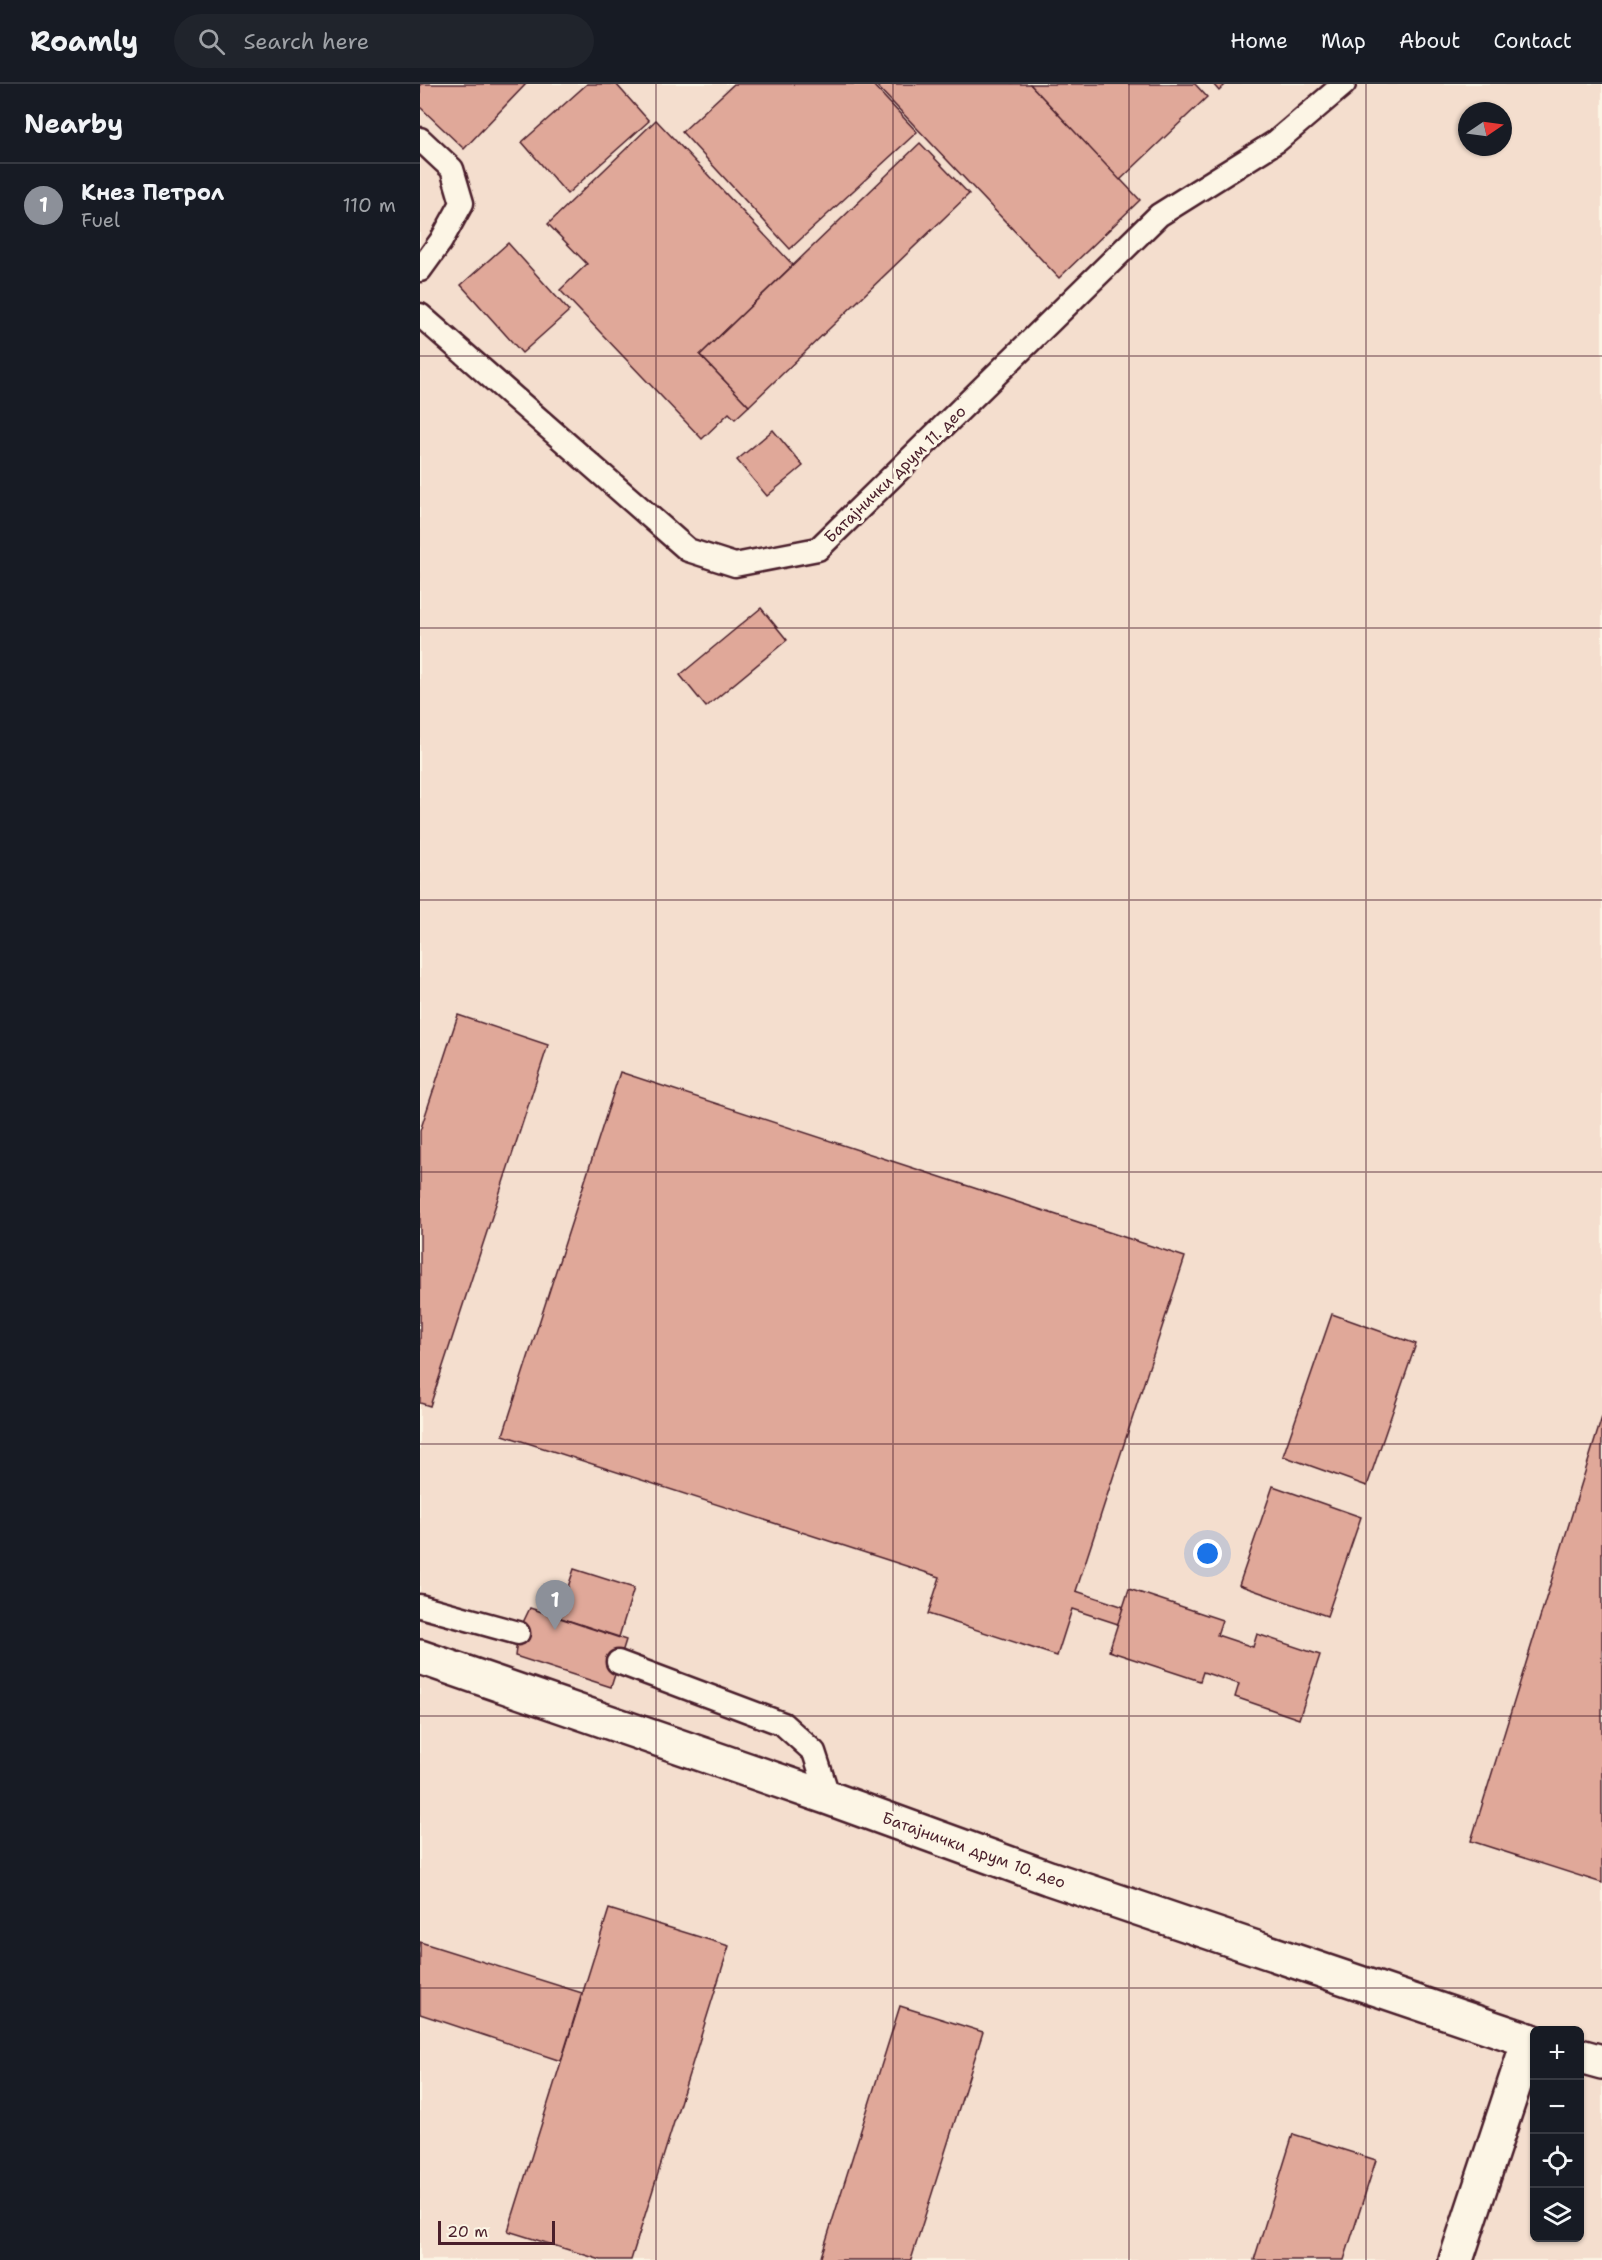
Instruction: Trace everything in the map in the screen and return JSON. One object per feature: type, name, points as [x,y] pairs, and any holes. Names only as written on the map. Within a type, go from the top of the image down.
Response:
[{"type":"street","name":"Батајнички друм 10. део","points":[[420,1657],[829,1798],[1060,1881],[1530,2040]]},
{"type":"street","name":"Батајнички друм 10. део","points":[[1456,2260],[1530,2047]]},
{"type":"street","points":[[1584,2057],[1602,2062]]},
{"type":"lane","name":"Батајнички друм 11. део","points":[[420,315],[688,550],[735,565],[818,549],[1159,215],[1277,141],[1344,84]]},
{"type":"lane","points":[[420,139],[452,169],[462,203],[441,241],[420,270]]},
{"type":"lane","points":[[420,1606],[518,1634]]},
{"type":"lane","points":[[618,1662],[783,1724],[814,1752],[829,1798]]},
{"type":"shaded area","points":[[420,84],[1602,84],[1602,2260],[420,2260]]},
{"type":"building","points":[[420,84],[526,84],[464,149],[420,107]]},
{"type":"building","points":[[587,84],[616,84],[649,121],[567,194],[522,142]]},
{"type":"building","points":[[734,84],[872,84],[917,132],[790,249],[682,132]]},
{"type":"building","points":[[875,84],[1030,84],[1140,200],[1059,278]]},
{"type":"building","points":[[1030,84],[1195,84],[1207,97],[1120,180]]},
{"type":"building","points":[[1213,84],[1226,84],[1219,91]]},
{"type":"building","points":[[656,120],[793,265],[700,355],[749,406],[735,419],[729,413],[702,439],[560,290],[587,264],[548,224]]},
{"type":"building","points":[[920,143],[969,194],[749,406],[700,355]]},
{"type":"building","points":[[508,243],[569,311],[522,353],[461,285]]},
{"type":"building","points":[[773,430],[803,466],[767,496],[737,460]]},
{"type":"building","points":[[761,608],[787,640],[706,707],[680,675]]},
{"type":"building","points":[[458,1015],[548,1045],[430,1406],[420,1403],[420,1131]]},
{"type":"building","points":[[620,1072],[1185,1257],[1076,1591],[1124,1607],[1118,1624],[1072,1609],[1057,1656],[928,1614],[940,1577],[503,1435]]},
{"type":"building","points":[[1332,1314],[1416,1344],[1367,1486],[1283,1456]]},
{"type":"building","points":[[1602,1417],[1602,1883],[1471,1841]]},
{"type":"building","points":[[1273,1486],[1361,1517],[1327,1616],[1239,1585]]},
{"type":"building","points":[[574,1569],[634,1588],[619,1637],[558,1617]]},
{"type":"building","points":[[1129,1589],[1222,1620],[1217,1635],[1253,1647],[1257,1634],[1320,1655],[1299,1719],[1235,1697],[1239,1684],[1203,1672],[1200,1681],[1109,1651]]},
{"type":"building","points":[[530,1608],[626,1640],[611,1687],[515,1656],[518,1633]]},
{"type":"building","points":[[609,1909],[729,1946],[631,2260],[601,2260],[508,2231]]},
{"type":"building","points":[[420,1942],[582,1993],[561,2061],[420,2014]]},
{"type":"building","points":[[900,2006],[983,2032],[911,2260],[820,2260]]},
{"type":"building","points":[[1293,2134],[1376,2160],[1344,2260],[1254,2260]]},
{"type":"place","name":"Кнез Петрол","points":[[555,1630]]}]
